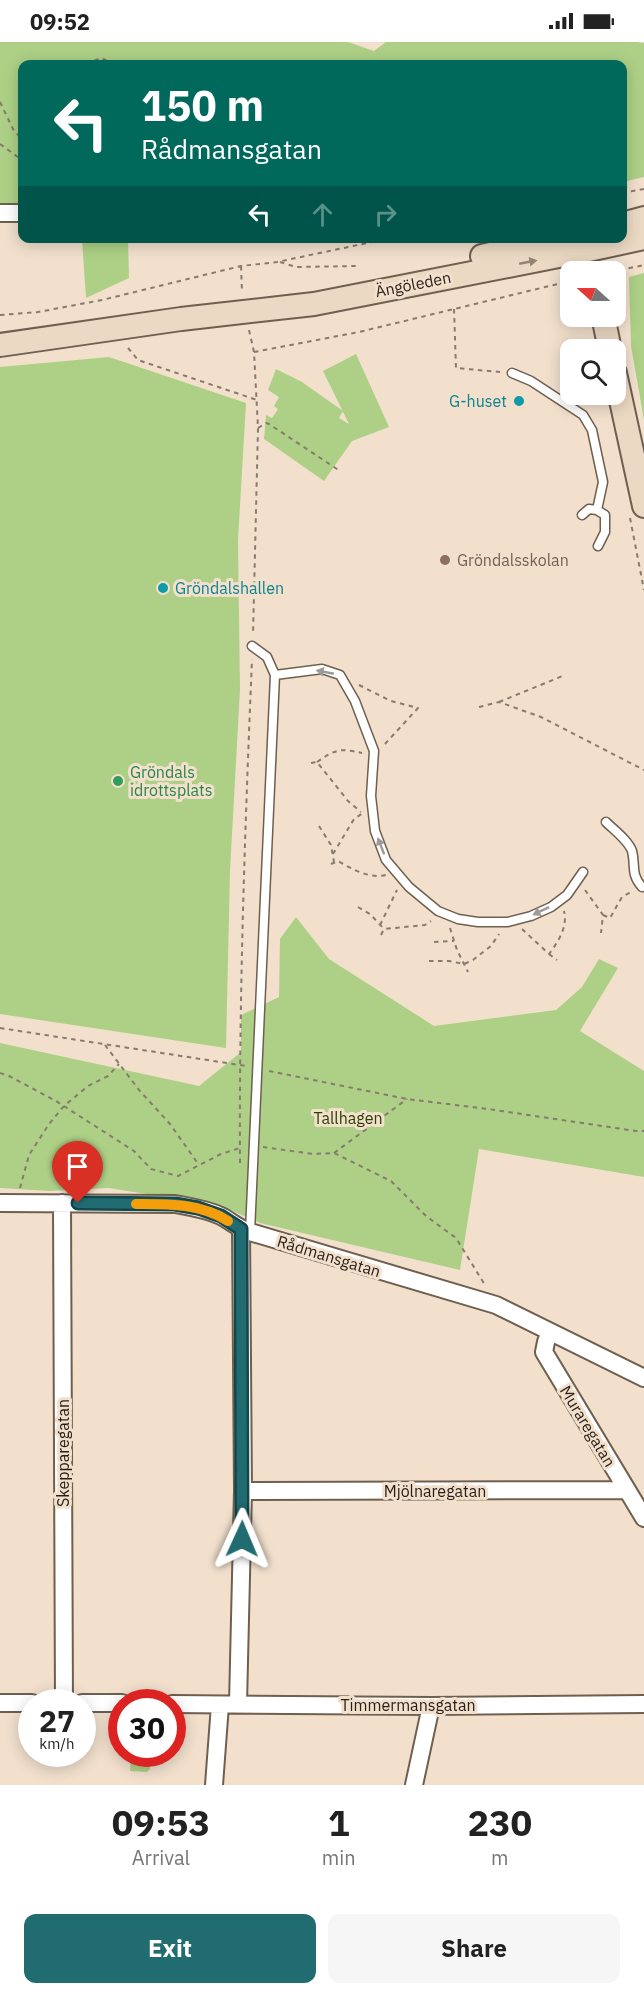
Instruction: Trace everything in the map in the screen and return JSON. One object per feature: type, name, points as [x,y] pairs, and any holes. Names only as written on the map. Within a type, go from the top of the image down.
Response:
[{"type":"main road","points":[[627,223],[644,218]]},
{"type":"main road","name":"Ängöleden","points":[[627,243],[644,238]]},
{"type":"main road","name":"Ängöleden","points":[[181,319],[537,243]]},
{"type":"main road","name":"Ängöleden","points":[[0,345],[181,319],[314,304],[585,254],[626,243]]},
{"type":"main road","points":[[622,405],[644,506]]},
{"type":"street","points":[[0,213],[18,213]]},
{"type":"street","name":"Rådmansgatan","points":[[8,1203],[175,1204],[198,1208],[221,1216],[246,1231],[496,1305],[644,1377]]},
{"type":"street","name":"Skepparegatan","points":[[62,1203],[63,1689]]},
{"type":"street","points":[[238,1704],[246,1231]]},
{"type":"street","name":"Muraregatan","points":[[550,1332],[544,1352],[644,1518]]},
{"type":"street","name":"Mjölnaregatan","points":[[243,1491],[627,1490]]},
{"type":"street","points":[[0,1703],[18,1703]]},
{"type":"street","name":"Timmermansgatan","points":[[186,1704],[431,1706],[644,1704]]},
{"type":"street","points":[[214,1785],[220,1704]]},
{"type":"street","points":[[414,1785],[431,1706]]},
{"type":"lane","points":[[512,373],[531,381],[583,415],[592,430],[603,482],[597,510]]},
{"type":"lane","points":[[582,515],[589,509],[597,510],[605,515],[605,532],[598,546]]},
{"type":"lane","points":[[246,1231],[258,1069],[275,675],[267,657],[252,646]]},
{"type":"lane","points":[[275,675],[322,669],[340,675],[355,701],[374,751],[371,796],[375,831],[386,860],[409,887],[431,905],[447,915],[478,922],[511,921],[531,916],[551,907],[567,895],[580,875]]},
{"type":"lane","points":[[606,822],[632,849],[634,878],[642,887]]},
{"type":"path","points":[[0,102],[18,135]]},
{"type":"path","points":[[0,144],[18,157]]},
{"type":"path","points":[[627,192],[644,189]]},
{"type":"path","points":[[0,315],[38,312],[102,300],[241,266],[277,262],[367,243]]},
{"type":"path","points":[[277,262],[296,267],[358,266]]},
{"type":"path","points":[[626,269],[644,265]]},
{"type":"path","points":[[241,266],[242,292]]},
{"type":"path","points":[[254,352],[359,332],[560,283]]},
{"type":"path","points":[[454,309],[456,368],[512,373]]},
{"type":"path","points":[[240,1171],[241,920],[258,428],[254,352],[248,324]]},
{"type":"path","points":[[128,348],[138,360],[257,400]]},
{"type":"path","points":[[258,428],[266,423],[269,424],[340,471]]},
{"type":"path","points":[[479,707],[499,702],[565,675]]},
{"type":"path","points":[[499,702],[541,717],[644,770]]},
{"type":"path","points":[[311,763],[317,762],[348,801],[363,813],[354,819],[333,854]]},
{"type":"path","points":[[319,826],[331,845],[332,863],[338,861],[356,871],[380,877],[400,876],[380,925]]},
{"type":"path","points":[[580,875],[603,915],[601,933]]},
{"type":"path","points":[[603,915],[610,918],[622,897],[642,887]]},
{"type":"path","points":[[549,954],[559,940],[566,919],[561,899]]},
{"type":"path","points":[[358,907],[370,914],[384,930]]},
{"type":"path","points":[[384,930],[425,925],[447,915],[454,941],[468,972]]},
{"type":"path","points":[[429,961],[464,964],[473,960],[491,946],[511,921],[557,960]]},
{"type":"path","points":[[381,935],[384,930]]},
{"type":"path","points":[[434,942],[454,941]]},
{"type":"path","points":[[0,1028],[239,1064],[406,1099],[644,1131]]},
{"type":"path","points":[[104,1044],[139,1090],[170,1124],[199,1165]]},
{"type":"path","points":[[8,1203],[29,1155],[49,1124],[72,1099],[88,1086],[108,1076],[119,1064]]},
{"type":"path","points":[[334,1153],[406,1099]]},
{"type":"green space","points":[[0,42],[348,42],[374,51],[386,42],[644,43],[644,177],[627,181],[627,60],[18,60],[18,215],[0,215]]},
{"type":"green space","points":[[82,243],[128,243],[129,278],[86,298]]},
{"type":"green space","points":[[644,273],[644,420],[631,346],[629,277]]},
{"type":"green space","points":[[356,354],[389,427],[352,441],[324,481],[264,439],[266,415],[272,418],[278,409],[274,406],[279,397],[268,390],[276,369],[302,382],[342,411],[323,371]],"holes":[[[343,411],[349,424],[339,418]]]},
{"type":"green space","name":"Gröndals idrottsplats","points":[[109,357],[246,403],[238,540],[240,690],[230,871],[226,1048],[0,1014],[0,367]]},
{"type":"green space","name":"Tallhagen","points":[[296,917],[329,959],[434,1026],[556,1010],[582,987],[599,959],[618,968],[580,1031],[644,1071],[644,1177],[479,1149],[460,1270],[260,1223],[221,1206],[109,1188],[49,1191],[0,1188],[0,1043],[199,1086],[241,1052],[241,1015],[279,997],[280,939]]},
{"type":"green space","points":[[130,1767],[150,1767],[147,1772],[130,1771]]},
{"type":"slow traffic","points":[[136,1204],[175,1204],[198,1208],[221,1216],[228,1221]]},
{"type":"place","name":"G-huset","points":[[519,401]]},
{"type":"place","name":"Gröndalsskolan","points":[[445,560]]},
{"type":"place","name":"Gröndalshallen","points":[[163,588]]},
{"type":"place","name":"Gröndals idrottsplats","points":[[118,781]]},
{"type":"route","points":[[78,1203],[175,1204],[198,1208],[221,1216],[241,1229],[242,1539]]}]
